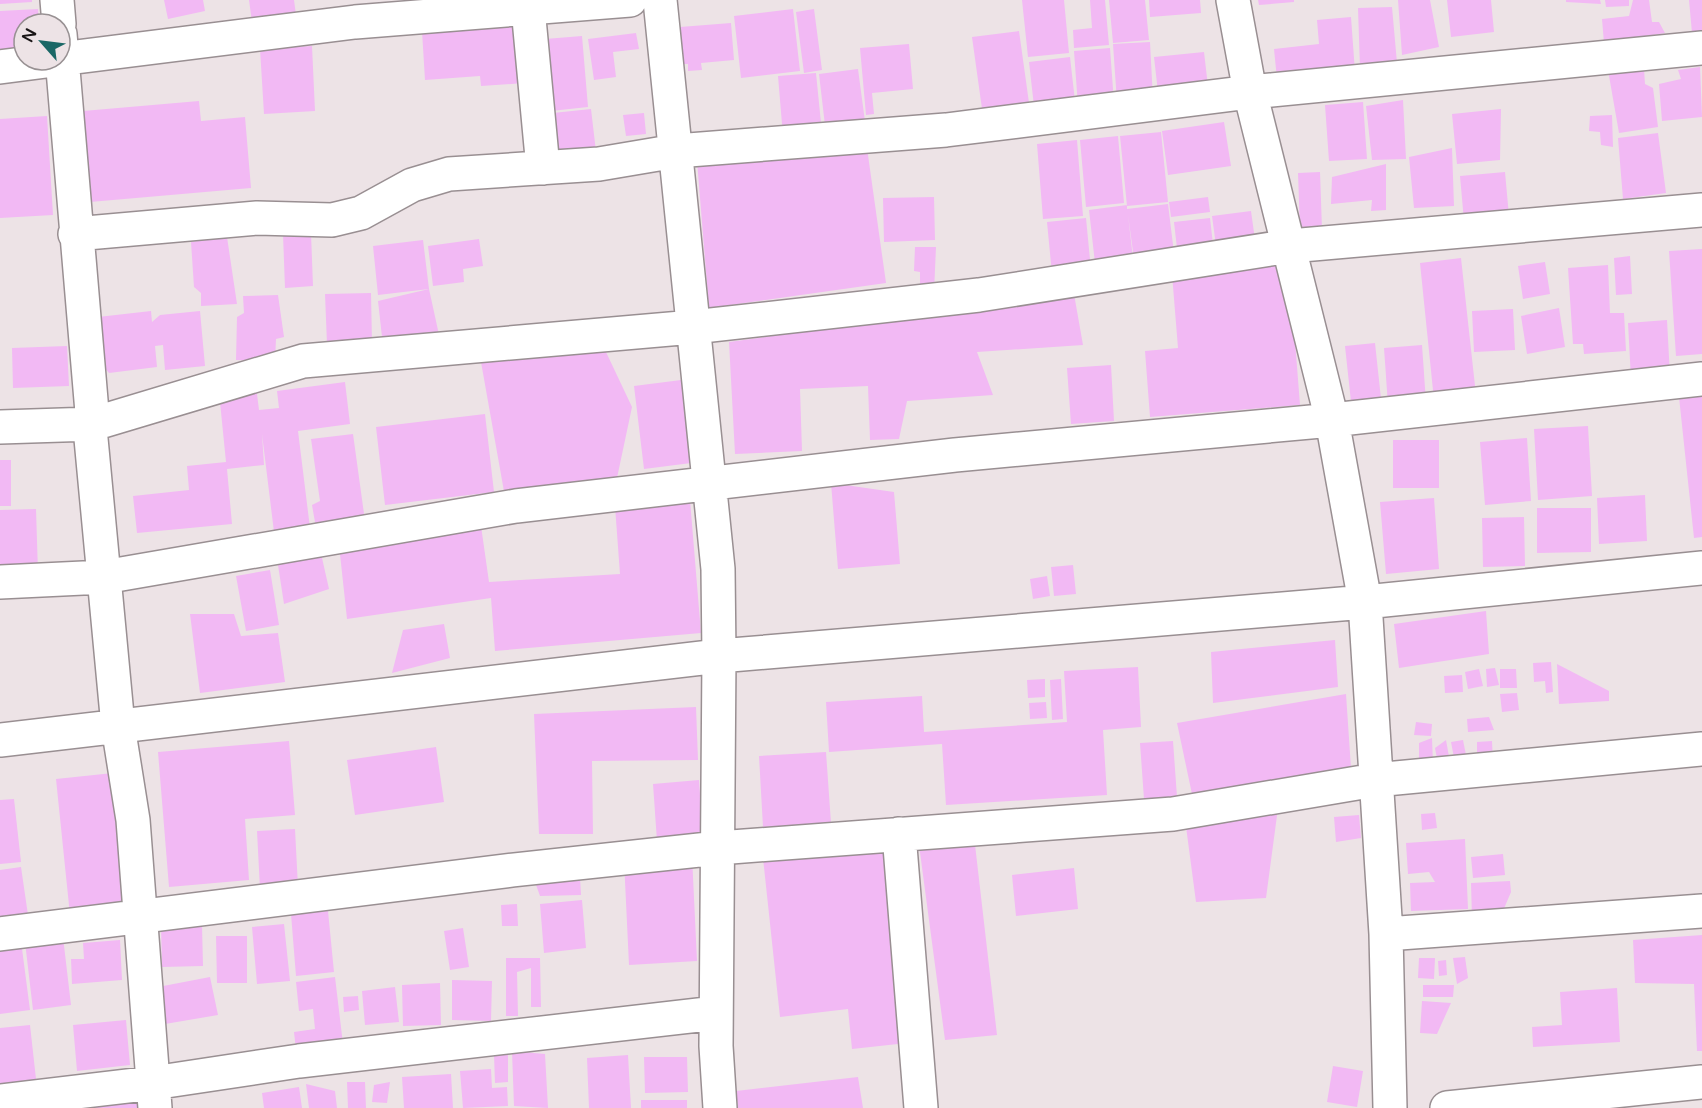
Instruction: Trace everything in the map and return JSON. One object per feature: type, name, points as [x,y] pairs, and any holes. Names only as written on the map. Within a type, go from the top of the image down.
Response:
[{"type":"street","points":[[72,52],[355,22],[630,0]]},
{"type":"street","points":[[660,0],[718,569],[720,656],[716,1013],[720,1108]]},
{"type":"street","points":[[1233,0],[1250,92],[1332,420],[1365,602],[1386,934],[1390,1108]]},
{"type":"street","points":[[528,8],[543,168]]},
{"type":"street","points":[[75,234],[257,219],[332,220],[361,213],[412,186],[449,174],[599,164],[676,151],[946,130],[1250,92],[1702,48]]},
{"type":"street","points":[[61,72],[93,424],[90,428],[118,726],[132,820],[154,1095]]},
{"type":"street","points":[[0,427],[93,424],[303,361],[693,327],[979,295],[1290,246],[1702,210]]},
{"type":"street","points":[[0,582],[104,577],[516,507],[955,455],[1332,420],[1702,379]]},
{"type":"street","points":[[0,740],[720,656],[1365,602],[1702,568]]},
{"type":"street","points":[[0,934],[718,848],[1173,814],[1375,780],[1702,749]]},
{"type":"street","points":[[899,834],[921,1108]]},
{"type":"street","points":[[1386,934],[1702,910]]},
{"type":"street","points":[[0,1101],[154,1095],[298,1061],[716,1013]]},
{"type":"street","points":[[1447,1108],[1702,1082]]},
{"type":"building","points":[[0,0],[32,0],[32,2],[0,4]]},
{"type":"building","points":[[164,0],[203,0],[205,11],[168,19]]},
{"type":"building","points":[[249,0],[294,0],[296,15],[252,22]]},
{"type":"building","points":[[1022,0],[1064,0],[1069,53],[1028,57]]},
{"type":"building","points":[[1090,0],[1105,0],[1109,45],[1074,48],[1073,30],[1092,28]]},
{"type":"building","points":[[1109,0],[1145,0],[1149,40],[1113,43]]},
{"type":"building","points":[[1149,0],[1200,0],[1201,13],[1150,17]]},
{"type":"building","points":[[1258,0],[1294,0],[1294,2],[1259,5]]},
{"type":"building","points":[[1398,0],[1430,0],[1439,47],[1402,55]]},
{"type":"building","points":[[1447,0],[1491,0],[1494,32],[1451,37]]},
{"type":"building","points":[[1566,0],[1600,0],[1601,4],[1566,2]]},
{"type":"building","points":[[1605,0],[1629,0],[1629,6],[1606,7]]},
{"type":"building","points":[[1633,0],[1649,0],[1652,22],[1659,22],[1665,33],[1604,43],[1602,19],[1629,16]]},
{"type":"building","points":[[1689,0],[1702,0],[1702,32],[1692,33]]},
{"type":"building","points":[[1392,7],[1397,63],[1360,68],[1358,8]]},
{"type":"building","points":[[38,9],[38,12],[12,12],[12,54],[0,55],[0,11]]},
{"type":"building","points":[[793,9],[800,71],[741,78],[734,16]]},
{"type":"building","points":[[814,9],[822,70],[804,73],[796,12]]},
{"type":"building","points":[[1351,17],[1355,72],[1277,79],[1274,49],[1319,44],[1317,20]]},
{"type":"building","points":[[731,23],[734,60],[701,63],[702,70],[688,71],[688,64],[683,64],[680,27]]},
{"type":"building","points":[[521,24],[525,83],[481,86],[480,76],[425,80],[422,31]]},
{"type":"building","points":[[1019,31],[1030,110],[983,116],[972,37]]},
{"type":"building","points":[[636,33],[639,49],[613,52],[616,77],[594,80],[588,39]]},
{"type":"building","points":[[582,36],[588,107],[551,111],[545,39]]},
{"type":"building","points":[[1150,42],[1153,99],[1117,102],[1113,44]]},
{"type":"building","points":[[909,44],[913,89],[872,93],[874,114],[866,115],[860,48]]},
{"type":"building","points":[[312,46],[315,111],[264,114],[260,49]]},
{"type":"building","points":[[1110,48],[1114,103],[1078,106],[1074,51]]},
{"type":"building","points":[[1204,52],[1209,95],[1159,101],[1154,57]]},
{"type":"building","points":[[1070,57],[1076,110],[1035,115],[1029,62]]},
{"type":"building","points":[[1700,67],[1702,117],[1662,121],[1659,84],[1681,79],[1678,70]]},
{"type":"building","points":[[858,69],[866,129],[826,134],[819,74]]},
{"type":"building","points":[[1644,69],[1645,84],[1653,88],[1658,127],[1619,133],[1608,70]]},
{"type":"building","points":[[816,73],[822,133],[783,136],[778,76]]},
{"type":"building","points":[[1403,100],[1406,159],[1372,160],[1366,106]]},
{"type":"building","points":[[199,101],[201,121],[245,117],[251,188],[90,202],[83,111]]},
{"type":"building","points":[[1363,102],[1367,159],[1329,161],[1325,105]]},
{"type":"building","points":[[591,109],[597,160],[558,164],[553,113]]},
{"type":"building","points":[[1501,109],[1500,160],[1457,164],[1452,114]]},
{"type":"building","points":[[644,113],[646,134],[626,136],[623,115]]},
{"type":"building","points":[[1612,115],[1613,147],[1601,145],[1600,132],[1589,131],[1590,116]]},
{"type":"building","points":[[47,116],[53,215],[0,218],[0,119]]},
{"type":"building","points":[[1224,122],[1231,166],[1168,175],[1162,131]]},
{"type":"building","points":[[1161,132],[1168,202],[1127,206],[1120,136]]},
{"type":"building","points":[[1658,133],[1666,193],[1623,199],[1618,138]]},
{"type":"building","points":[[1118,136],[1124,203],[1086,207],[1080,140]]},
{"type":"building","points":[[1077,140],[1083,216],[1043,219],[1037,144]]},
{"type":"building","points":[[867,148],[886,283],[709,308],[697,161]]},
{"type":"building","points":[[1452,148],[1454,206],[1414,208],[1409,157]]},
{"type":"building","points":[[1386,164],[1386,210],[1371,211],[1372,200],[1331,204],[1332,177]]},
{"type":"building","points":[[1320,172],[1322,229],[1300,230],[1298,173]]},
{"type":"building","points":[[1505,172],[1509,216],[1464,221],[1460,176]]},
{"type":"building","points":[[934,197],[935,240],[884,242],[883,198]]},
{"type":"building","points":[[1208,197],[1210,212],[1171,217],[1169,202]]},
{"type":"building","points":[[1168,204],[1175,261],[1135,266],[1128,215],[1134,267],[1096,272],[1089,210],[1127,205],[1127,209]]},
{"type":"building","points":[[1251,211],[1256,247],[1217,253],[1212,216]]},
{"type":"building","points":[[1086,218],[1091,270],[1052,274],[1047,222]]},
{"type":"building","points":[[1210,218],[1214,253],[1178,257],[1174,222]]},
{"type":"building","points":[[311,233],[313,286],[285,288],[283,234]]},
{"type":"building","points":[[227,237],[237,304],[201,306],[201,293],[194,287],[191,242]]},
{"type":"building","points":[[479,239],[483,266],[463,269],[464,282],[433,286],[428,246]]},
{"type":"building","points":[[423,240],[429,289],[378,295],[373,246]]},
{"type":"building","points":[[915,247],[936,247],[934,292],[920,291],[920,272],[914,271]]},
{"type":"building","points":[[1702,249],[1702,354],[1676,356],[1669,251]]},
{"type":"building","points":[[1630,256],[1632,294],[1616,295],[1614,258]]},
{"type":"building","points":[[1461,258],[1476,395],[1434,400],[1420,263]]},
{"type":"building","points":[[1545,262],[1550,294],[1523,299],[1518,266]]},
{"type":"building","points":[[1289,264],[1300,405],[1150,417],[1145,351],[1178,348],[1172,274]]},
{"type":"building","points":[[1608,265],[1610,313],[1624,313],[1626,351],[1584,354],[1583,344],[1573,344],[1568,268]]},
{"type":"building","points":[[429,289],[441,344],[383,346],[378,301]]},
{"type":"building","points":[[371,293],[372,343],[327,344],[325,294]]},
{"type":"building","points":[[1074,294],[1083,345],[977,352],[993,395],[907,401],[899,439],[870,440],[868,386],[800,389],[802,451],[735,454],[729,342]]},
{"type":"building","points":[[278,295],[284,337],[276,339],[275,361],[236,360],[237,317],[244,313],[243,296]]},
{"type":"building","points":[[1559,308],[1565,347],[1527,354],[1521,316]]},
{"type":"building","points":[[1513,309],[1515,350],[1474,352],[1472,311]]},
{"type":"building","points":[[151,311],[152,322],[160,315],[200,311],[205,366],[165,370],[163,345],[155,346],[157,367],[109,373],[104,367],[98,317]]},
{"type":"building","points":[[1667,320],[1670,376],[1631,379],[1628,323]]},
{"type":"building","points":[[1375,343],[1382,408],[1352,411],[1345,346]]},
{"type":"building","points":[[1422,345],[1426,402],[1388,405],[1384,348]]},
{"type":"building","points":[[67,346],[69,386],[13,388],[12,348]]},
{"type":"building","points":[[606,352],[632,407],[617,478],[505,497],[481,362]]},
{"type":"building","points":[[1111,365],[1114,421],[1071,424],[1067,368]]},
{"type":"building","points":[[689,379],[699,462],[644,469],[634,386]]},
{"type":"building","points":[[345,382],[350,424],[298,431],[310,528],[274,532],[262,434],[264,465],[227,469],[232,524],[137,533],[133,496],[189,490],[187,466],[226,462],[220,402],[236,399],[236,389],[256,386],[259,410],[279,408],[277,391]]},
{"type":"building","points":[[1702,394],[1702,537],[1694,538],[1679,397]]},
{"type":"building","points":[[485,414],[494,492],[385,505],[376,427]]},
{"type":"building","points":[[1588,426],[1592,496],[1538,500],[1534,429]]},
{"type":"building","points":[[353,434],[365,521],[316,528],[312,505],[320,501],[311,439]]},
{"type":"building","points":[[1527,438],[1531,501],[1485,505],[1480,442]]},
{"type":"building","points":[[1393,440],[1439,440],[1439,488],[1393,488]]},
{"type":"building","points":[[0,460],[11,460],[11,506],[0,506]]},
{"type":"building","points":[[831,483],[894,492],[900,564],[838,569]]},
{"type":"building","points":[[1645,495],[1647,541],[1599,544],[1597,498]]},
{"type":"building","points":[[1434,498],[1439,569],[1386,574],[1380,502]]},
{"type":"building","points":[[690,500],[701,633],[495,651],[491,598],[347,619],[340,554],[481,526],[489,582],[620,574],[615,506]]},
{"type":"building","points":[[1537,508],[1591,508],[1591,552],[1537,553]]},
{"type":"building","points":[[36,509],[38,573],[0,574],[0,510]]},
{"type":"building","points":[[1524,517],[1525,566],[1483,567],[1482,518]]},
{"type":"building","points":[[320,549],[329,589],[284,604],[278,565]]},
{"type":"building","points":[[1073,565],[1076,594],[1054,596],[1051,567]]},
{"type":"building","points":[[270,570],[279,625],[246,631],[236,576]]},
{"type":"building","points":[[1047,576],[1050,596],[1033,599],[1030,579]]},
{"type":"building","points":[[1486,611],[1489,654],[1399,668],[1394,624]]},
{"type":"building","points":[[190,614],[234,614],[241,636],[278,633],[285,682],[200,693]]},
{"type":"building","points":[[444,624],[450,658],[392,673],[403,630]]},
{"type":"building","points":[[1335,640],[1338,687],[1213,703],[1211,652]]},
{"type":"building","points":[[1551,662],[1553,692],[1546,693],[1545,681],[1534,682],[1533,663]]},
{"type":"building","points":[[1557,664],[1609,691],[1609,701],[1559,704]]},
{"type":"building","points":[[1138,667],[1141,727],[1103,730],[1107,795],[946,805],[942,744],[829,752],[826,702],[922,696],[924,732],[1067,722],[1064,671]]},
{"type":"building","points":[[1495,668],[1499,685],[1487,687],[1486,669]]},
{"type":"building","points":[[1479,669],[1483,686],[1468,689],[1465,672]]},
{"type":"building","points":[[1500,669],[1516,669],[1517,688],[1500,688]]},
{"type":"building","points":[[1462,675],[1463,692],[1445,693],[1444,676]]},
{"type":"building","points":[[1045,679],[1045,697],[1028,698],[1027,680]]},
{"type":"building","points":[[1061,679],[1063,719],[1052,720],[1050,680]]},
{"type":"building","points":[[1517,693],[1519,710],[1502,712],[1500,694]]},
{"type":"building","points":[[1346,694],[1351,768],[1192,794],[1177,723]]},
{"type":"building","points":[[1046,702],[1047,718],[1030,719],[1029,703]]},
{"type":"building","points":[[696,707],[698,760],[592,761],[593,834],[539,834],[534,714]]},
{"type":"building","points":[[1489,717],[1494,730],[1468,732],[1467,719]]},
{"type":"building","points":[[1416,722],[1432,724],[1431,736],[1414,735]]},
{"type":"building","points":[[1432,738],[1433,764],[1419,764],[1419,743]]},
{"type":"building","points":[[1446,740],[1450,762],[1438,764],[1435,748]]},
{"type":"building","points":[[1463,740],[1467,760],[1455,763],[1451,742]]},
{"type":"building","points":[[289,741],[295,815],[245,819],[249,880],[169,887],[158,752]]},
{"type":"building","points":[[1173,741],[1177,797],[1144,799],[1140,743]]},
{"type":"building","points":[[1492,741],[1493,763],[1477,764],[1477,742]]},
{"type":"building","points":[[436,747],[444,802],[355,815],[347,760]]},
{"type":"building","points":[[826,752],[831,823],[763,827],[759,756]]},
{"type":"building","points":[[113,773],[127,909],[70,915],[56,779]]},
{"type":"building","points":[[699,780],[703,837],[657,841],[653,784]]},
{"type":"building","points":[[14,799],[21,862],[0,864],[0,800]]},
{"type":"building","points":[[1278,808],[1266,898],[1196,902],[1185,819]]},
{"type":"building","points":[[1435,813],[1437,828],[1422,830],[1421,814]]},
{"type":"building","points":[[1359,815],[1361,838],[1336,842],[1334,817]]},
{"type":"building","points":[[295,829],[298,887],[260,889],[257,831]]},
{"type":"building","points":[[974,836],[997,1035],[945,1040],[919,845]]},
{"type":"building","points":[[1465,839],[1468,909],[1411,911],[1410,883],[1435,882],[1429,872],[1408,874],[1406,843]]},
{"type":"building","points":[[886,844],[907,1043],[852,1049],[848,1009],[780,1017],[763,858]]},
{"type":"building","points":[[1503,854],[1505,875],[1473,878],[1471,857]]},
{"type":"building","points":[[692,856],[697,961],[629,965],[624,860]]},
{"type":"building","points":[[21,867],[29,922],[0,926],[0,870]]},
{"type":"building","points":[[1074,868],[1078,909],[1016,916],[1012,875]]},
{"type":"building","points":[[580,877],[581,895],[540,896],[534,879]]},
{"type":"building","points":[[1510,881],[1511,892],[1500,918],[1472,919],[1471,883]]},
{"type":"building","points":[[582,900],[586,948],[544,953],[540,904]]},
{"type":"building","points":[[517,904],[518,926],[502,926],[501,905]]},
{"type":"building","points":[[328,911],[334,972],[296,976],[291,914]]},
{"type":"building","points":[[284,924],[290,981],[257,984],[252,927]]},
{"type":"building","points":[[202,925],[203,966],[162,967],[161,926]]},
{"type":"building","points":[[463,928],[469,967],[450,970],[444,931]]},
{"type":"building","points":[[1702,935],[1702,1051],[1697,1051],[1694,984],[1635,983],[1633,940]]},
{"type":"building","points":[[216,936],[247,936],[247,983],[217,983]]},
{"type":"building","points":[[63,937],[71,1005],[33,1010],[25,942]]},
{"type":"building","points":[[120,940],[122,980],[72,984],[71,959],[84,959],[83,943]]},
{"type":"building","points":[[21,941],[30,1010],[0,1014],[0,943]]},
{"type":"building","points":[[1465,957],[1468,978],[1457,984],[1453,958]]},
{"type":"building","points":[[506,958],[540,958],[541,1007],[531,1007],[531,968],[517,972],[518,1016],[506,1016]]},
{"type":"building","points":[[1419,958],[1435,958],[1434,979],[1418,978]]},
{"type":"building","points":[[1446,960],[1447,975],[1439,976],[1438,961]]},
{"type":"building","points":[[210,977],[218,1015],[165,1024],[158,987]]},
{"type":"building","points":[[335,977],[343,1044],[296,1050],[294,1032],[315,1029],[313,1009],[299,1011],[296,982]]},
{"type":"building","points":[[452,980],[492,981],[491,1021],[452,1020]]},
{"type":"building","points":[[440,983],[441,1025],[403,1026],[402,985]]},
{"type":"building","points":[[1423,985],[1454,985],[1453,997],[1423,997]]},
{"type":"building","points":[[395,987],[399,1022],[365,1025],[362,991]]},
{"type":"building","points":[[1617,988],[1620,1042],[1533,1047],[1532,1027],[1562,1025],[1560,992]]},
{"type":"building","points":[[358,996],[359,1010],[344,1012],[343,997]]},
{"type":"building","points":[[1422,1001],[1451,1003],[1437,1034],[1420,1033]]},
{"type":"building","points":[[126,1020],[130,1065],[77,1071],[73,1025]]},
{"type":"building","points":[[30,1025],[37,1088],[0,1092],[0,1028]]},
{"type":"building","points":[[512,1051],[545,1054],[548,1108],[514,1106]]},
{"type":"building","points":[[494,1055],[508,1055],[508,1082],[495,1083]]},
{"type":"building","points":[[628,1055],[631,1108],[589,1108],[587,1058]]},
{"type":"building","points":[[644,1057],[687,1057],[688,1092],[645,1093]]},
{"type":"building","points":[[1333,1066],[1363,1071],[1357,1107],[1327,1102]]},
{"type":"building","points":[[491,1069],[492,1088],[507,1087],[508,1106],[463,1108],[460,1071]]},
{"type":"building","points":[[451,1074],[453,1108],[404,1108],[402,1077]]},
{"type":"building","points":[[858,1077],[863,1108],[738,1108],[736,1091]]},
{"type":"building","points":[[347,1082],[365,1082],[366,1108],[348,1108]]},
{"type":"building","points":[[390,1082],[387,1103],[372,1102],[374,1085]]},
{"type":"building","points":[[306,1084],[335,1091],[337,1108],[309,1108]]},
{"type":"building","points":[[299,1087],[302,1108],[264,1108],[262,1093]]},
{"type":"building","points":[[144,1098],[145,1108],[56,1108]]},
{"type":"building","points":[[641,1100],[687,1100],[687,1108],[641,1108]]}]
